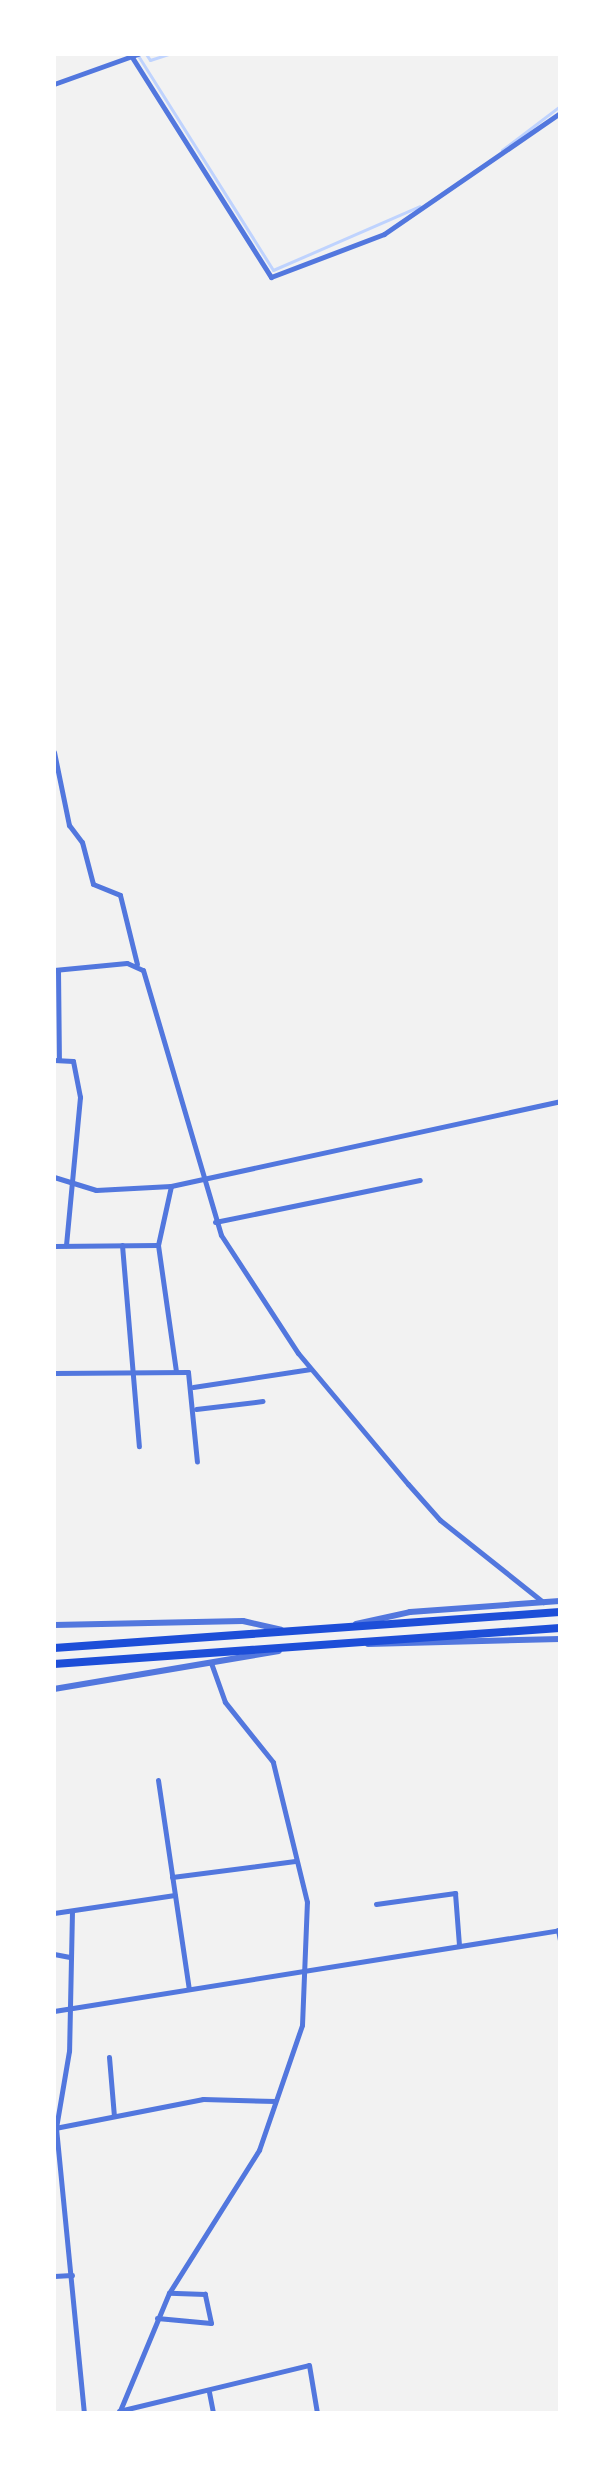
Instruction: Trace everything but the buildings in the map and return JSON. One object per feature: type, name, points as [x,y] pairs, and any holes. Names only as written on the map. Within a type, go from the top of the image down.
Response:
[{"type":"highway","points":[[54,1648],[356,1624],[560,1612]]},
{"type":"highway","points":[[54,1664],[560,1628]]},
{"type":"street","points":[[54,84],[134,56],[273,277],[384,234],[560,113]]},
{"type":"street","points":[[54,752],[69,825],[82,842],[93,884],[120,895],[137,965],[215,1222],[311,1369],[440,1520],[544,1602]]},
{"type":"street","points":[[66,1245],[75,1178],[77,1073],[73,1061],[56,1060],[56,970],[97,965],[137,965]]},
{"type":"street","points":[[54,1177],[75,1178],[96,1190],[171,1186],[560,1101]]},
{"type":"street","points":[[215,1222],[420,1180]]},
{"type":"street","points":[[171,1186],[158,1245],[176,1372]]},
{"type":"street","points":[[122,1245],[139,1446]]},
{"type":"street","points":[[54,1246],[158,1245]]},
{"type":"street","points":[[193,1387],[311,1369]]},
{"type":"street","points":[[54,1373],[188,1372],[196,1409],[197,1462]]},
{"type":"street","points":[[196,1409],[263,1401]]},
{"type":"street","points":[[356,1624],[410,1612],[560,1601]]},
{"type":"street","points":[[54,1625],[243,1621],[282,1630]]},
{"type":"street","points":[[360,1642],[391,1648],[560,1639]]},
{"type":"street","points":[[54,1689],[290,1647]]},
{"type":"street","points":[[119,2412],[169,2293],[259,2150],[299,2043],[299,1972],[308,1907],[273,1762],[225,1702],[211,1663]]},
{"type":"street","points":[[158,1780],[189,1989]]},
{"type":"street","points":[[172,1877],[295,1861]]},
{"type":"street","points":[[376,1904],[455,1893],[459,1945]]},
{"type":"street","points":[[54,1913],[175,1895]]},
{"type":"street","points":[[72,1911],[72,2009],[55,2128],[84,2413]]},
{"type":"street","points":[[54,2011],[559,1930],[560,1940]]},
{"type":"street","points":[[54,1954],[70,1957]]},
{"type":"street","points":[[109,2057],[114,2116]]},
{"type":"street","points":[[55,2128],[209,2098],[275,2101]]},
{"type":"street","points":[[54,2276],[72,2275]]},
{"type":"street","points":[[157,2318],[210,2324],[205,2294],[169,2293]]},
{"type":"street","points":[[119,2412],[309,2365],[317,2413]]},
{"type":"street","points":[[209,2392],[213,2413]]},
{"type":"waterway","points":[[137,54],[273,270],[420,206]]},
{"type":"waterway","points":[[146,54],[150,60],[169,54]]},
{"type":"waterway","points":[[502,150],[560,106]]}]
